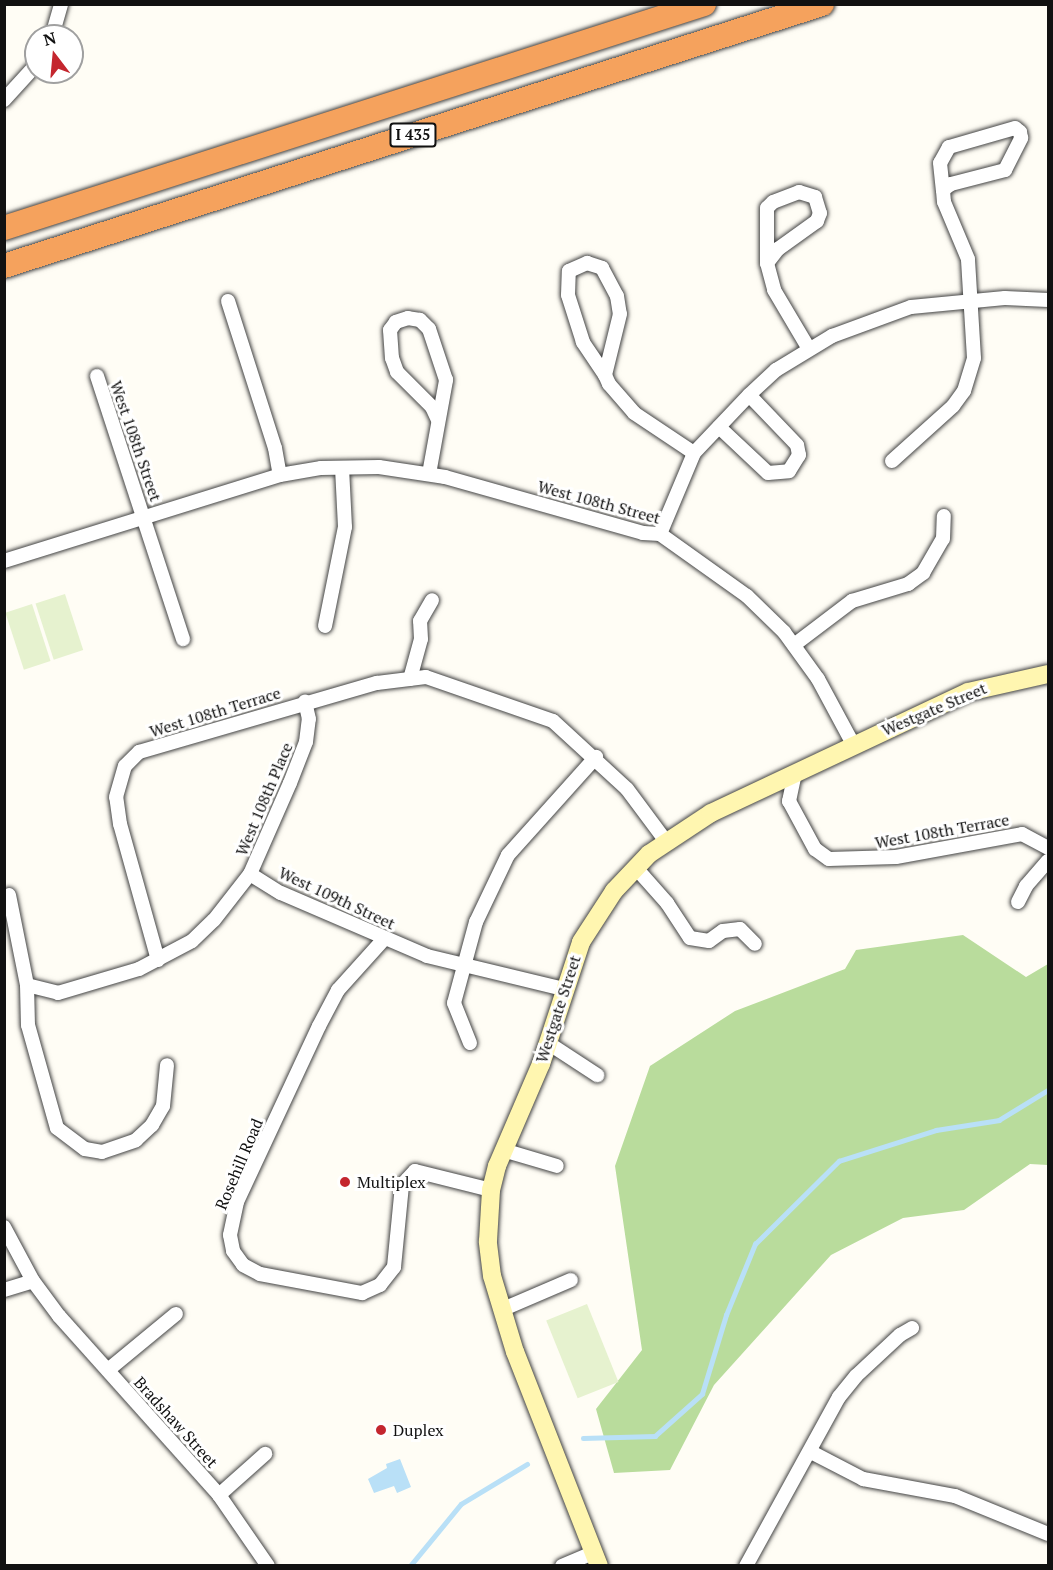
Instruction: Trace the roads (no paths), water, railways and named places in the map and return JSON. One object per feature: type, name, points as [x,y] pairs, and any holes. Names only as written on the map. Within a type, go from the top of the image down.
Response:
[{"type":"highway","name":"I 435","points":[[4,228],[704,4]]},
{"type":"highway","name":"I 435","points":[[4,266],[822,4]]},
{"type":"street","points":[[55,24],[61,4]]},
{"type":"street","points":[[4,100],[24,78]]},
{"type":"street","points":[[892,461],[964,391],[974,358],[968,259],[944,202],[940,163],[950,147],[1007,130],[1020,132],[1021,138],[1005,170],[951,184],[943,190]]},
{"type":"street","points":[[767,262],[778,249],[817,221],[820,213],[815,197],[799,192],[773,202],[767,208],[767,262],[774,290],[809,349]]},
{"type":"street","points":[[605,375],[620,314],[617,296],[602,268],[587,263],[569,271],[568,295],[584,342],[605,375],[634,413],[694,453]]},
{"type":"street","points":[[660,534],[694,453],[749,395],[777,370],[809,349],[883,315],[972,300],[1048,300]]},
{"type":"street","points":[[228,301],[275,448],[280,475]]},
{"type":"street","points":[[429,474],[446,380],[440,353],[429,329],[420,320],[408,318],[396,322],[390,330],[392,358],[398,372],[432,407],[438,420]]},
{"type":"street","name":"West 108th Street","points":[[97,376],[183,639]]},
{"type":"street","points":[[719,427],[768,472],[781,474],[796,464],[799,455],[793,439],[749,395]]},
{"type":"street","name":"West 108th Street","points":[[5,558],[280,475],[342,468],[379,467],[429,474],[643,533],[660,534],[747,596],[795,645],[853,744]]},
{"type":"street","points":[[325,626],[345,528],[342,468]]},
{"type":"street","points":[[795,645],[852,601],[908,584],[923,573],[943,539],[944,516]]},
{"type":"street","points":[[410,679],[421,639],[420,621],[432,600]]},
{"type":"street","name":"Westgate Street","points":[[596,1559],[501,1310],[492,1276],[488,1240],[491,1190],[503,1150],[548,1043],[563,989],[581,942],[599,911],[636,868],[665,840],[711,813],[853,744],[968,692],[1048,674]]},
{"type":"street","name":"West 108th Terrace","points":[[158,960],[118,815],[116,797],[125,766],[139,752],[305,701],[377,683],[410,679],[440,681],[536,712],[559,725],[596,757],[627,789],[665,840]]},
{"type":"street","name":"West 108th Place","points":[[250,874],[306,742],[309,719],[305,701]]},
{"type":"street","points":[[470,1043],[454,1003],[476,922],[508,855],[596,757]]},
{"type":"street","name":"West 108th Terrace","points":[[795,773],[789,801],[815,849],[829,859],[896,857],[1022,834],[1048,848]]},
{"type":"street","points":[[1018,902],[1026,886],[1048,861]]},
{"type":"street","points":[[636,868],[667,903],[690,938],[709,941],[723,931],[740,929],[755,944]]},
{"type":"street","points":[[27,985],[58,993],[158,960],[192,940],[236,897],[250,874]]},
{"type":"street","name":"West 109th Street","points":[[250,874],[281,893],[384,939],[463,968],[563,989]]},
{"type":"street","points":[[9,895],[27,985],[28,1025],[44,1091],[57,1128],[70,1142],[85,1149],[102,1152],[136,1140],[152,1125],[163,1106],[168,1065]]},
{"type":"street","name":"Rosehill Road","points":[[384,939],[338,990],[319,1026],[237,1202],[230,1235],[233,1251],[243,1265],[260,1274],[362,1293],[380,1285],[394,1267],[402,1185],[415,1171],[491,1190]]},
{"type":"street","points":[[548,1043],[597,1075]]},
{"type":"street","points":[[503,1150],[557,1166]]},
{"type":"street","name":"Bradshaw Street","points":[[4,1227],[33,1281],[64,1322],[219,1495],[268,1566]]},
{"type":"street","points":[[501,1310],[571,1280]]},
{"type":"street","points":[[4,1290],[33,1281]]},
{"type":"street","name":"Bradshaw Street","points":[[108,1370],[176,1314]]},
{"type":"street","points":[[746,1566],[811,1452],[839,1397],[856,1376],[900,1335],[912,1328]]},
{"type":"street","points":[[811,1452],[863,1479],[955,1496],[1048,1534]]},
{"type":"street","points":[[219,1495],[265,1454]]},
{"type":"street","points":[[562,1566],[596,1559]]},
{"type":"water","points":[[400,1459],[411,1487],[397,1493],[394,1486],[374,1493],[368,1479],[387,1468],[386,1464]]},
{"type":"waterway","points":[[583,1438],[655,1436],[702,1394],[726,1315],[755,1244],[839,1161],[936,1130],[999,1120],[1048,1090]]},
{"type":"waterway","points":[[410,1566],[461,1504],[527,1464]]},
{"type":"place","name":"Multiplex","points":[[345,1182]]},
{"type":"place","name":"Duplex","points":[[381,1430]]}]
